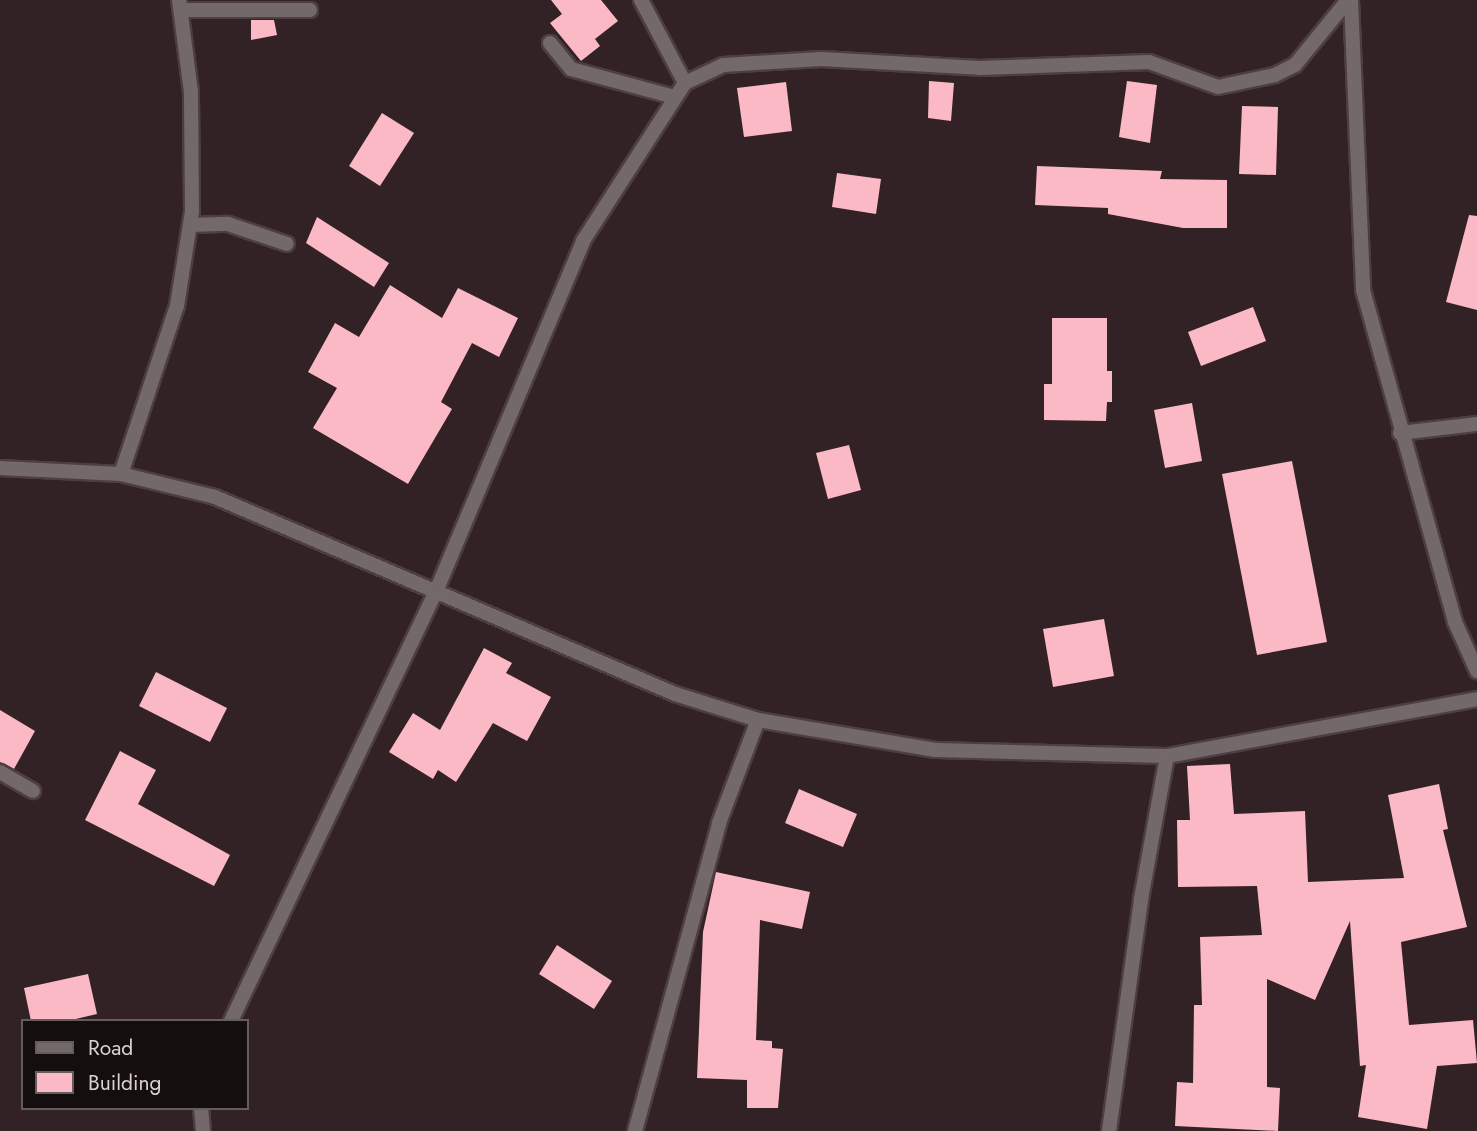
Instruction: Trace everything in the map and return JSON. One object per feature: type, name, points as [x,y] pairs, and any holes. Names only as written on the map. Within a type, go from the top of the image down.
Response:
[{"type":"street","points":[[641,0],[685,83]]},
{"type":"street","points":[[232,1019],[437,589],[583,241],[685,83],[723,65],[821,59],[980,68],[1149,62],[1217,88],[1275,75],[1295,65],[1349,0]]},
{"type":"street","points":[[1349,0],[1363,290],[1455,622],[1477,671]]},
{"type":"street","points":[[121,474],[177,306],[190,225],[191,92],[180,5],[310,10]]},
{"type":"street","points":[[550,43],[571,69],[675,97]]},
{"type":"street","points":[[190,225],[228,223],[288,244]]},
{"type":"street","points":[[1401,433],[1477,424]]},
{"type":"street","points":[[0,468],[121,474],[215,497],[437,589],[675,694],[758,720],[935,750],[1167,756],[1477,699]]},
{"type":"street","points":[[635,1131],[719,823],[758,720]]},
{"type":"street","points":[[1110,1131],[1141,899],[1167,756]]},
{"type":"street","points":[[0,772],[33,791]]},
{"type":"street","points":[[201,1110],[203,1131]]},
{"type":"building","points":[[551,0],[601,0],[618,21],[595,39],[600,46],[581,61],[550,23],[562,14]]},
{"type":"building","points":[[251,20],[274,20],[277,35],[251,40]]},
{"type":"building","points":[[929,81],[954,83],[951,121],[928,118]]},
{"type":"building","points":[[1127,81],[1157,85],[1150,143],[1119,137]]},
{"type":"building","points":[[786,82],[792,131],[744,137],[737,88]]},
{"type":"building","points":[[1242,106],[1278,107],[1276,175],[1239,174]]},
{"type":"building","points":[[382,113],[414,133],[380,186],[349,166]]},
{"type":"building","points":[[1037,166],[1162,171],[1160,179],[1227,180],[1227,228],[1183,228],[1108,214],[1108,208],[1035,205]]},
{"type":"building","points":[[837,173],[881,179],[876,214],[832,207]]},
{"type":"building","points":[[1469,215],[1477,216],[1477,310],[1446,302]]},
{"type":"building","points":[[317,217],[389,263],[374,287],[306,243]]},
{"type":"building","points":[[390,285],[442,318],[458,288],[518,318],[499,357],[472,343],[441,402],[452,409],[408,484],[313,428],[337,388],[308,372],[335,323],[359,337]]},
{"type":"building","points":[[1253,307],[1266,341],[1201,366],[1188,332]]},
{"type":"building","points":[[1052,318],[1107,318],[1107,371],[1112,371],[1112,402],[1107,402],[1106,421],[1044,420],[1044,384],[1052,384]]},
{"type":"building","points":[[1192,403],[1202,461],[1165,468],[1154,410]]},
{"type":"building","points":[[849,445],[861,490],[828,499],[816,453]]},
{"type":"building","points":[[1292,461],[1327,642],[1257,655],[1222,474]]},
{"type":"building","points":[[1104,619],[1114,676],[1053,687],[1043,629]]},
{"type":"building","points":[[484,648],[512,663],[506,673],[551,697],[527,741],[493,723],[456,782],[438,770],[433,779],[389,752],[413,713],[440,730]]},
{"type":"building","points":[[156,672],[227,708],[210,742],[139,706]]},
{"type":"building","points":[[0,710],[35,731],[14,769],[0,762]]},
{"type":"building","points":[[120,751],[156,770],[138,804],[230,855],[214,886],[85,820]]},
{"type":"building","points":[[1230,764],[1234,814],[1305,811],[1308,882],[1404,878],[1388,795],[1439,784],[1448,829],[1443,830],[1467,927],[1401,942],[1409,1025],[1473,1020],[1477,1063],[1437,1066],[1427,1129],[1358,1117],[1366,1065],[1360,1066],[1350,921],[1315,1000],[1267,979],[1267,1087],[1280,1088],[1278,1131],[1175,1126],[1177,1082],[1193,1083],[1194,1005],[1202,1005],[1200,937],[1262,935],[1257,886],[1178,887],[1177,820],[1190,820],[1187,766]]},
{"type":"building","points":[[799,789],[857,814],[843,847],[785,823]]},
{"type":"building","points":[[716,872],[810,892],[802,929],[760,920],[756,1040],[772,1041],[772,1048],[783,1049],[778,1108],[747,1108],[747,1080],[697,1078],[703,932]]},
{"type":"building","points":[[557,945],[612,981],[594,1009],[539,974]]},
{"type":"building","points":[[88,974],[97,1014],[76,1019],[31,1019],[24,988]]}]
